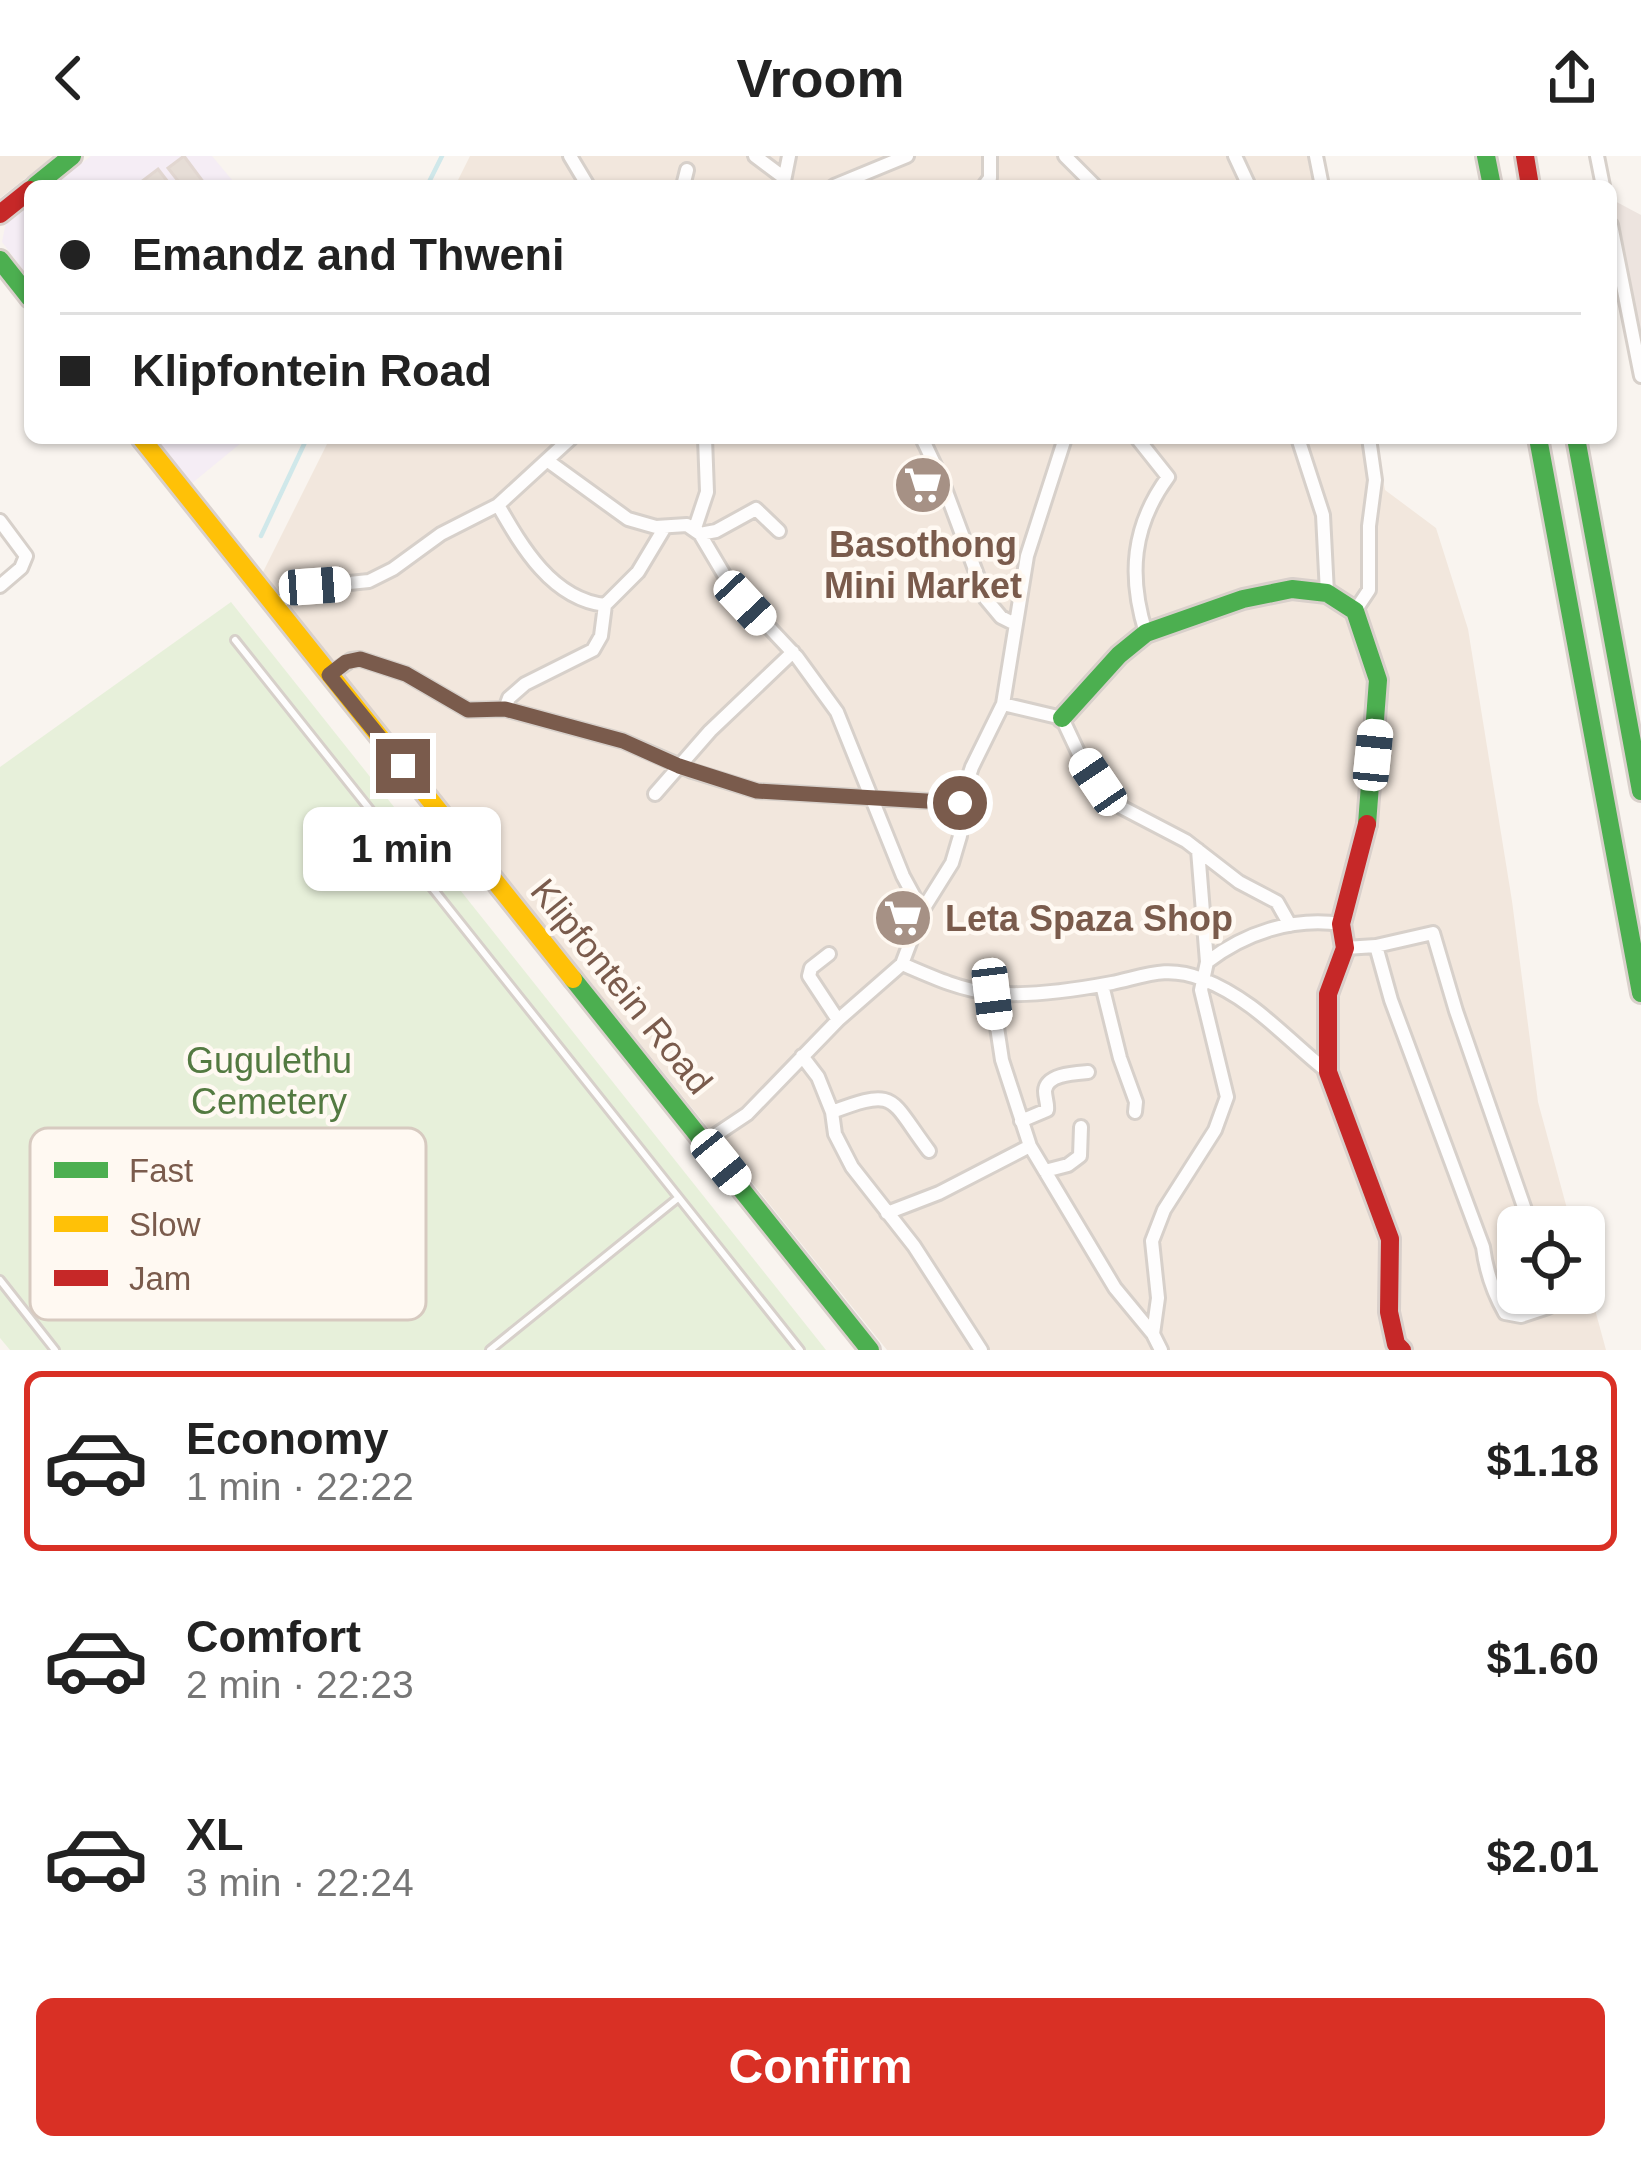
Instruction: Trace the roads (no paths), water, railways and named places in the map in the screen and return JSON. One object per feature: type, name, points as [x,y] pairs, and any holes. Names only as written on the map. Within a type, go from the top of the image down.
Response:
[{"type":"main road","points":[[42,180],[72,156]]},
{"type":"main road","points":[[0,214],[24,194]]},
{"type":"main road","points":[[0,260],[24,290]]},
{"type":"main road","name":"Klipfontein Road","points":[[146,444],[870,1350]]},
{"type":"main road","points":[[1539,444],[1641,993]]},
{"type":"main road","points":[[1577,444],[1641,791]]},
{"type":"main road","points":[[1062,718],[1119,655],[1146,633],[1274,591],[1327,592],[1355,611],[1374,660],[1379,696],[1370,806],[1341,924],[1345,947],[1329,989],[1328,1072],[1391,1245],[1388,1301],[1396,1348]]},
{"type":"street","points":[[755,156],[781,180]]},
{"type":"street","points":[[849,180],[907,156]]},
{"type":"street","points":[[1065,156],[1089,180]]},
{"type":"street","points":[[684,180],[687,170]]},
{"type":"street","points":[[1617,256],[1641,376]]},
{"type":"street","points":[[274,605],[310,586],[362,583],[382,575],[441,534],[497,505],[564,444]]},
{"type":"street","points":[[706,444],[707,492],[698,531],[731,588],[793,652],[837,712],[903,876],[922,911]]},
{"type":"street","points":[[925,444],[986,599],[1001,617],[1015,624]]},
{"type":"street","points":[[705,1142],[747,1114],[838,1020],[902,964],[922,911],[952,863],[960,803],[979,749],[1003,704],[1039,510],[1063,444]]},
{"type":"street","points":[[1142,444],[1168,477],[1148,510],[1134,556],[1136,596],[1146,633]]},
{"type":"street","points":[[1300,444],[1323,514],[1327,592]]},
{"type":"street","points":[[1355,611],[1367,598],[1370,583],[1369,526],[1375,480],[1370,444]]},
{"type":"street","points":[[548,461],[628,519],[716,530],[756,509],[779,531]]},
{"type":"street","points":[[497,505],[538,566],[570,596],[605,605]]},
{"type":"street","points":[[0,521],[26,556],[21,568],[0,586]]},
{"type":"street","points":[[505,709],[509,698],[525,684],[593,650],[601,636],[605,605],[638,572],[665,527]]},
{"type":"street","points":[[655,794],[793,652]]},
{"type":"street","points":[[329,675],[346,662],[360,659],[406,674],[468,710],[505,709],[623,741],[679,766],[757,791],[960,803]]},
{"type":"street","points":[[1003,704],[1062,718],[1078,752],[1119,806],[1277,902],[1290,925]]},
{"type":"street","points":[[1153,1334],[1159,1298],[1152,1241],[1164,1210],[1206,1145],[1226,1103],[1203,1011],[1202,978],[1207,962],[1198,850]]},
{"type":"street","points":[[1207,962],[1238,942],[1290,925],[1341,924]]},
{"type":"street","points":[[1345,947],[1376,946],[1433,933],[1525,1206]]},
{"type":"street","points":[[1376,946],[1497,1296]]},
{"type":"street","points":[[829,954],[811,968],[809,976],[838,1020]]},
{"type":"street","points":[[902,964],[992,994],[1102,985],[1161,970],[1202,978],[1264,1013],[1328,1072]]},
{"type":"street","points":[[1102,985],[1135,1112]]},
{"type":"street","points":[[992,994],[1002,1060],[1030,1146],[1115,1288],[1161,1350]]},
{"type":"street","points":[[802,1056],[818,1077],[842,1150],[925,1263],[981,1350]]},
{"type":"street","points":[[1022,1121],[1047,1111],[1049,1083],[1088,1072]]},
{"type":"street","points":[[832,1112],[875,1097],[889,1100],[929,1151]]},
{"type":"street","points":[[1045,1171],[1076,1162],[1081,1127]]},
{"type":"street","points":[[886,1213],[947,1189],[1030,1146]]},
{"type":"lane","points":[[235,640],[800,1350]]},
{"type":"lane","points":[[490,1350],[677,1198]]},
{"type":"lane","points":[[0,1280],[30,1318]]},
{"type":"lane","points":[[31,1320],[55,1350]]},
{"type":"waterway","points":[[430,180],[442,156]]},
{"type":"waterway","points":[[261,536],[304,444]]},
{"type":"place","name":"Basothong Mini Market","points":[[923,485]]},
{"type":"place","name":"Leta Spaza Shop","points":[[903,918]]},
{"type":"park label","name":"Gugulethu Cemetery","points":[[269,1080]]}]
